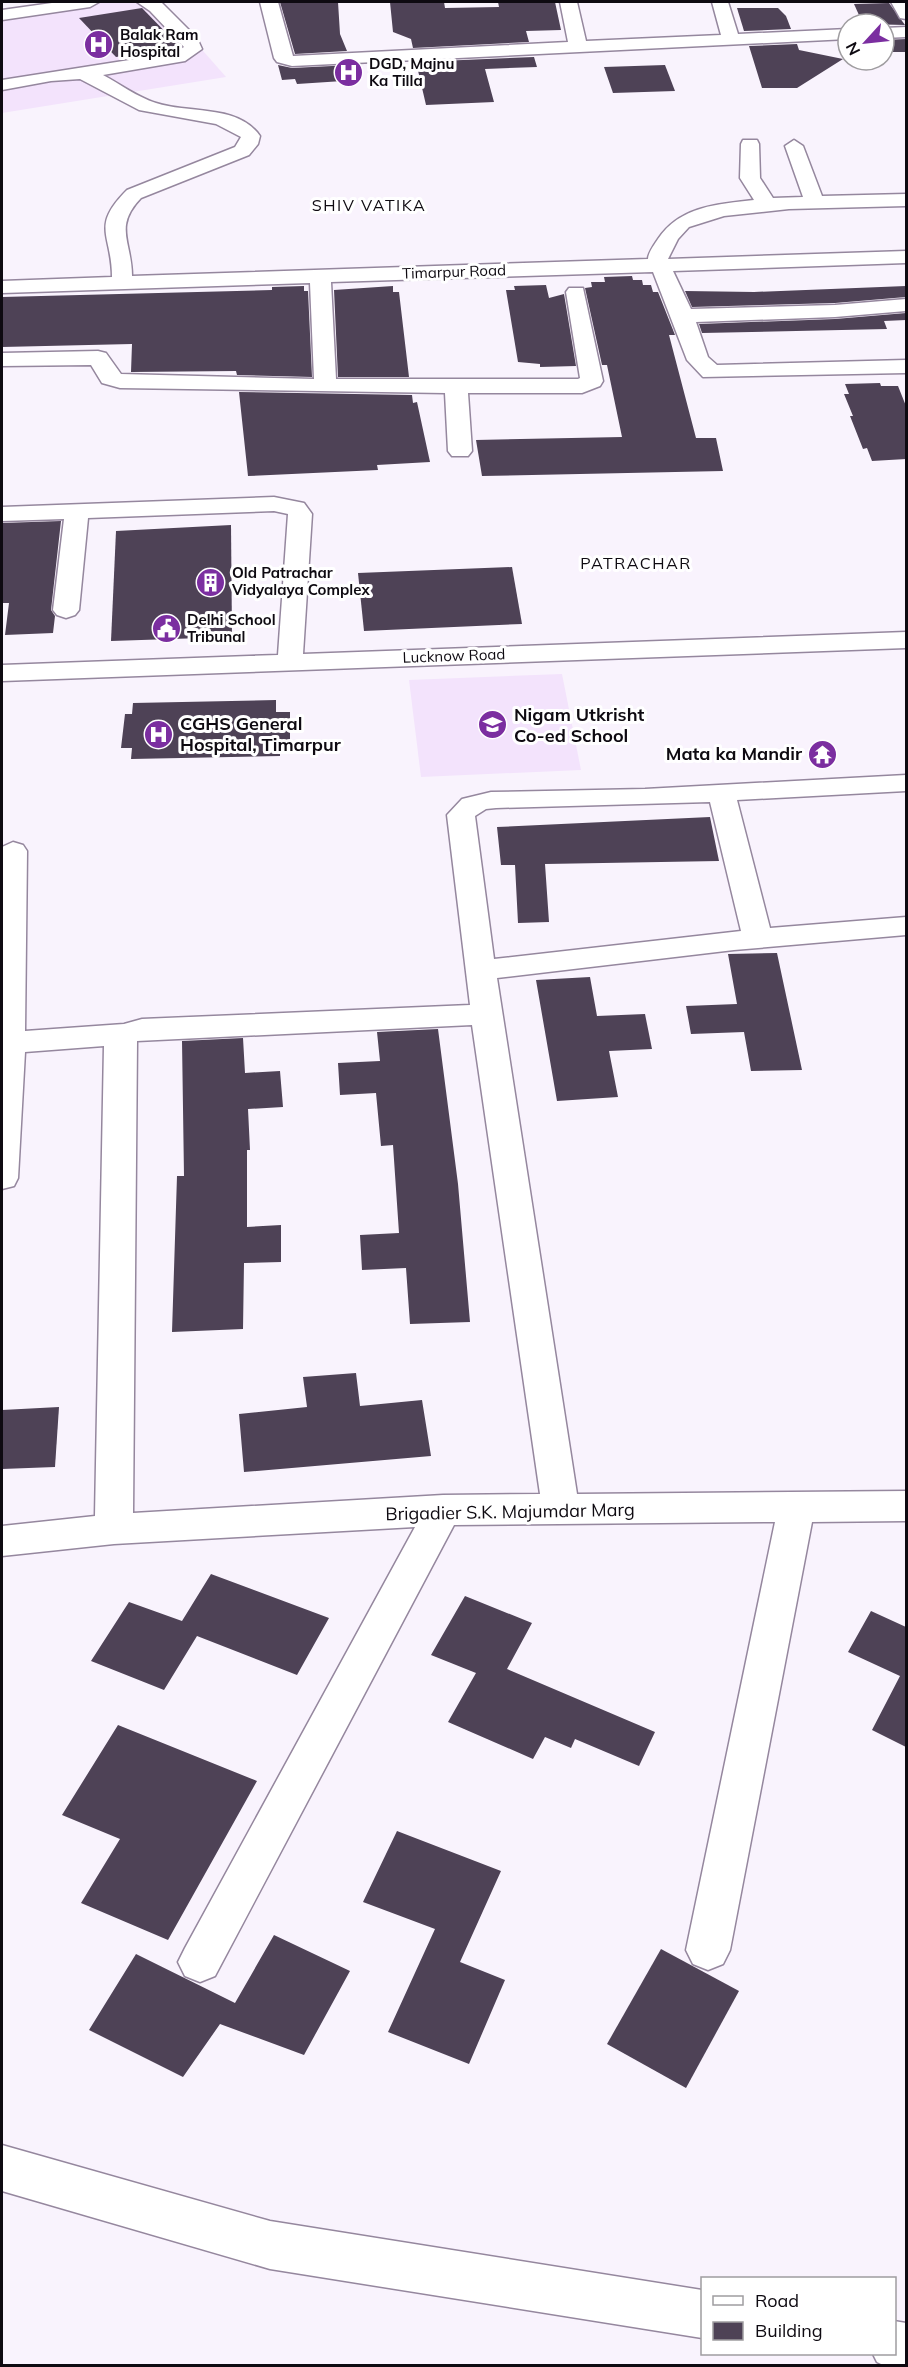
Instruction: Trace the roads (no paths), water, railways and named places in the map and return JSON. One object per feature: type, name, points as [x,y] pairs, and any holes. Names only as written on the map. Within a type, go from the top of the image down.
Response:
[{"type":"street","points":[[2,15],[90,2]]},
{"type":"street","points":[[2,85],[179,57],[190,52],[193,49],[191,42],[156,7],[146,2]]},
{"type":"street","points":[[269,2],[283,58],[288,61],[836,35]]},
{"type":"street","points":[[568,2],[578,47]]},
{"type":"street","points":[[720,2],[731,39]]},
{"type":"street","points":[[900,2],[906,14]]},
{"type":"street","points":[[79,74],[154,109],[232,122],[246,130],[251,136],[249,144],[242,151],[134,194],[122,204],[113,222],[123,277]]},
{"type":"street","points":[[750,144],[750,178],[768,206]]},
{"type":"street","points":[[794,146],[815,203]]},
{"type":"street","points":[[906,200],[815,203],[710,212],[680,224],[659,261],[699,360],[711,372],[906,367]]},
{"type":"street","name":"Timarpur Road","points":[[2,276],[320,276],[906,248]]},
{"type":"street","name":"Timarpur Road","points":[[2,287],[123,277],[659,261],[906,257]]},
{"type":"street","points":[[320,276],[325,386]]},
{"type":"street","points":[[2,360],[98,358],[110,378],[120,381],[325,386],[589,385],[592,381],[576,292]]},
{"type":"street","points":[[683,316],[836,311],[906,305]]},
{"type":"street","points":[[456,386],[460,451]]},
{"type":"street","points":[[2,514],[274,504],[296,508],[300,514],[290,662]]},
{"type":"street","points":[[66,610],[77,511]]},
{"type":"street","name":"Lucknow Road","points":[[2,672],[906,640]]},
{"type":"street","points":[[561,1510],[486,1014],[461,814],[467,807],[482,801],[496,800],[645,797],[906,783]]},
{"type":"street","points":[[721,792],[758,938]]},
{"type":"street","points":[[2,1178],[9,1043],[13,851]]},
{"type":"street","points":[[480,970],[758,938],[906,926]]},
{"type":"street","points":[[9,1043],[126,1034],[142,1029],[486,1014]]},
{"type":"street","points":[[114,1529],[120,1044],[126,1034]]},
{"type":"street","name":"Brigadier S.K. Majumdar Marg","points":[[2,1541],[114,1529],[443,1510],[796,1509],[906,1506]]},
{"type":"street","points":[[708,1950],[796,1509]]},
{"type":"street","points":[[200,1962],[443,1510]]},
{"type":"street","points":[[2,2168],[270,2245],[701,2314]]},
{"type":"place","name":"Balak Ram Hospital","points":[[99,44]]},
{"type":"place","name":"DGD, Majnu Ka Tilla","points":[[348,73]]},
{"type":"place","name":"Old Patrachar Vidyalaya Complex","points":[[211,582]]},
{"type":"place","name":"Delhi School Tribunal","points":[[166,629]]},
{"type":"place","name":"Nigam Utkrisht Co-ed School","points":[[493,725]]},
{"type":"place","name":"CGHS General Hospital, Timarpur","points":[[159,734]]},
{"type":"place","name":"Mata ka Mandir","points":[[823,754]]},
{"type":"district","name":"SHIV VATIKA","points":[[369,205]]},
{"type":"district","name":"PATRACHAR","points":[[636,563]]}]
